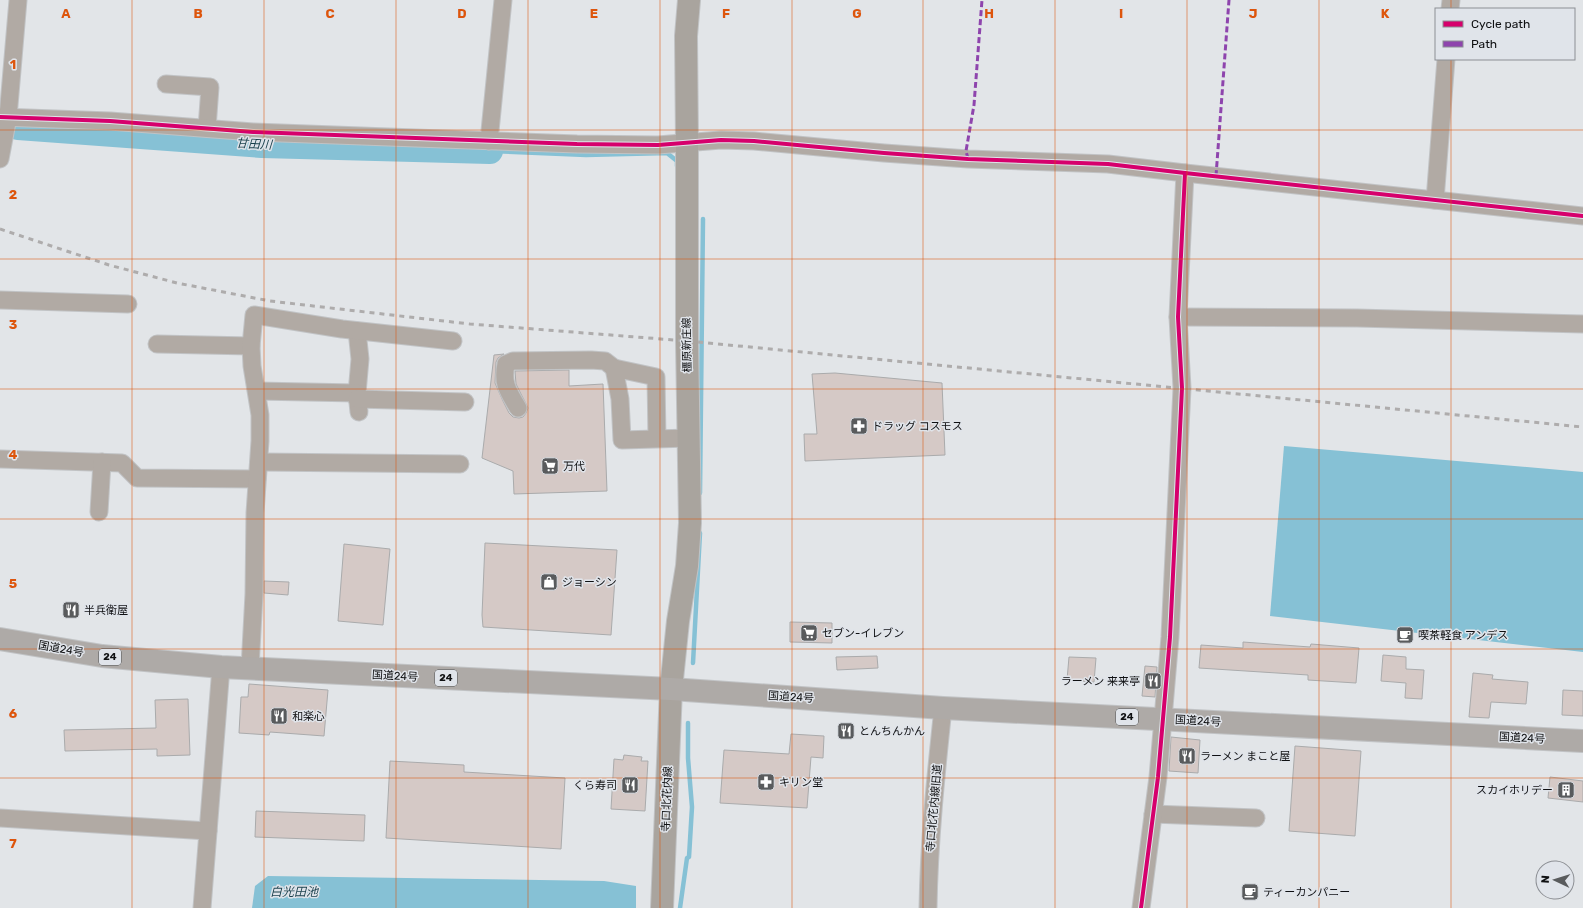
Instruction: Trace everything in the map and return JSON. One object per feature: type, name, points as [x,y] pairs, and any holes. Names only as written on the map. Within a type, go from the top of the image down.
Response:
[{"type":"highway","name":"国道24号","points":[[0,639],[102,656],[221,667],[671,689],[943,708],[1583,741]]},
{"type":"main road","name":"橿原新庄線","points":[[671,689],[678,622],[689,546],[690,494],[687,341],[688,144],[686,36],[688,0]]},
{"type":"main road","name":"寺口北花内線","points":[[662,908],[671,689]]},
{"type":"street","points":[[0,159],[18,0]]},
{"type":"street","points":[[489,141],[503,0]]},
{"type":"street","points":[[1435,200],[1446,60]]},
{"type":"street","points":[[166,84],[210,87],[207,128]]},
{"type":"street","points":[[4,117],[110,121],[253,132],[489,141],[631,145],[688,144],[721,140],[754,141],[968,159],[1108,164],[1583,216]]},
{"type":"street","points":[[1141,908],[1164,719],[1170,637],[1182,388],[1178,317],[1186,173]]},
{"type":"street","points":[[0,300],[128,304]]},
{"type":"street","points":[[250,668],[260,415],[252,366],[251,346],[254,315],[357,331],[453,341]]},
{"type":"street","points":[[1178,317],[1357,318],[1583,324]]},
{"type":"street","points":[[357,331],[360,359],[358,401]]},
{"type":"street","points":[[157,344],[251,346]]},
{"type":"street","points":[[518,408],[506,388],[504,375],[506,364],[513,361],[605,361],[614,368],[656,377],[657,439]]},
{"type":"street","points":[[614,368],[620,399],[622,440],[689,438]]},
{"type":"street","points":[[257,391],[358,401],[465,402]]},
{"type":"street","points":[[0,459],[122,463],[137,478],[258,470],[460,464]]},
{"type":"street","points":[[99,512],[102,462]]},
{"type":"street","points":[[202,908],[221,667]]},
{"type":"street","name":"寺口北花内線旧道","points":[[928,908],[932,821],[943,708]]},
{"type":"street","points":[[1153,814],[1256,818]]},
{"type":"street","points":[[0,818],[208,831]]},
{"type":"water","points":[[1284,446],[1583,472],[1583,652],[1270,616]]},
{"type":"water","name":"白光田池","points":[[268,876],[604,881],[636,886],[636,908],[252,908],[255,886]]},
{"type":"building","points":[[504,354],[498,358],[496,362],[495,383],[509,413],[513,417],[523,417],[528,408],[516,384],[515,371],[569,370],[569,386],[603,384],[607,491],[514,494],[513,471],[482,458],[494,355]]},
{"type":"building","points":[[835,373],[942,383],[945,455],[805,461],[804,434],[817,434],[812,374]]},
{"type":"building","name":"ジョーシン","points":[[485,543],[617,550],[611,635],[483,627],[482,615]]},
{"type":"building","points":[[344,544],[390,549],[383,625],[338,621]]},
{"type":"building","points":[[264,581],[289,582],[288,595],[264,593]]},
{"type":"building","points":[[790,622],[832,623],[832,643],[790,642]]},
{"type":"building","points":[[1243,642],[1310,647],[1311,644],[1359,648],[1356,683],[1308,680],[1308,675],[1199,668],[1201,645],[1243,648]]},
{"type":"building","points":[[1383,655],[1406,657],[1406,669],[1424,670],[1422,699],[1405,698],[1406,683],[1381,681]]},
{"type":"building","points":[[877,656],[878,668],[837,670],[836,657]]},
{"type":"building","points":[[1069,657],[1096,658],[1094,682],[1067,680]]},
{"type":"building","points":[[1145,666],[1157,667],[1155,697],[1142,696]]},
{"type":"building","points":[[1473,673],[1493,675],[1492,679],[1528,682],[1526,704],[1491,702],[1489,718],[1469,717]]},
{"type":"building","points":[[249,684],[328,690],[324,736],[270,732],[269,735],[239,733],[241,697],[248,697]]},
{"type":"building","points":[[1563,690],[1583,691],[1583,716],[1562,715]]},
{"type":"building","points":[[188,699],[190,755],[157,756],[157,749],[65,751],[64,730],[156,728],[155,700]]},
{"type":"building","name":"キリン堂","points":[[791,734],[824,736],[823,758],[811,757],[807,808],[720,803],[724,750],[789,754]]},
{"type":"building","points":[[1171,737],[1200,740],[1198,773],[1169,771]]},
{"type":"building","points":[[1295,746],[1361,751],[1355,836],[1289,831]]},
{"type":"building","name":"くら寿司","points":[[624,755],[642,757],[641,761],[648,761],[645,811],[611,809],[614,759],[623,760]]},
{"type":"building","points":[[390,761],[464,765],[464,772],[565,778],[561,849],[386,838]]},
{"type":"building","name":"スカイホリデー","points":[[1550,777],[1583,781],[1583,802],[1548,798]]},
{"type":"building","points":[[256,811],[365,815],[364,841],[255,837]]},
{"type":"waterway","name":"甘田川","points":[[18,127],[262,145],[490,151]]},
{"type":"waterway","points":[[490,151],[586,155],[667,153],[677,161],[677,166]]},
{"type":"waterway","points":[[700,493],[703,219]]},
{"type":"waterway","points":[[693,663],[700,533]]},
{"type":"waterway","points":[[680,908],[687,858],[689,857],[692,807],[688,758],[688,723]]},
{"type":"railway","points":[[0,229],[109,265],[177,283],[270,301],[470,324],[687,341],[1583,427]]},
{"type":"marked path","points":[[968,159],[966,151],[974,105],[982,0]]},
{"type":"marked path","points":[[1216,176],[1229,0]]},
{"type":"cycle path","points":[[0,117],[110,121],[253,132],[577,144],[658,145],[721,140],[754,141],[968,159],[1108,164],[1583,216]]},
{"type":"cycle path","points":[[1141,908],[1158,777],[1170,637],[1182,388],[1178,317],[1185,173]]},
{"type":"place","name":"ドラッグ コスモス","points":[[859,426]]},
{"type":"place","name":"万代","points":[[550,466]]},
{"type":"place","name":"ジョーシン","points":[[549,582]]},
{"type":"place","name":"半兵衛屋","points":[[71,610]]},
{"type":"place","name":"セブン-イレブン","points":[[809,633]]},
{"type":"place","name":"喫茶軽食 アンデス","points":[[1405,635]]},
{"type":"place","name":"ラーメン 来来亭","points":[[1153,681]]},
{"type":"place","name":"和楽心","points":[[279,716]]},
{"type":"place","name":"とんちんかん","points":[[846,731]]},
{"type":"place","name":"ラーメン まこと屋","points":[[1187,756]]},
{"type":"place","name":"キリン堂","points":[[766,782]]},
{"type":"place","name":"くら寿司","points":[[630,785]]},
{"type":"place","name":"スカイホリデー","points":[[1566,790]]},
{"type":"place","name":"ティーカンパニー","points":[[1250,892]]}]
